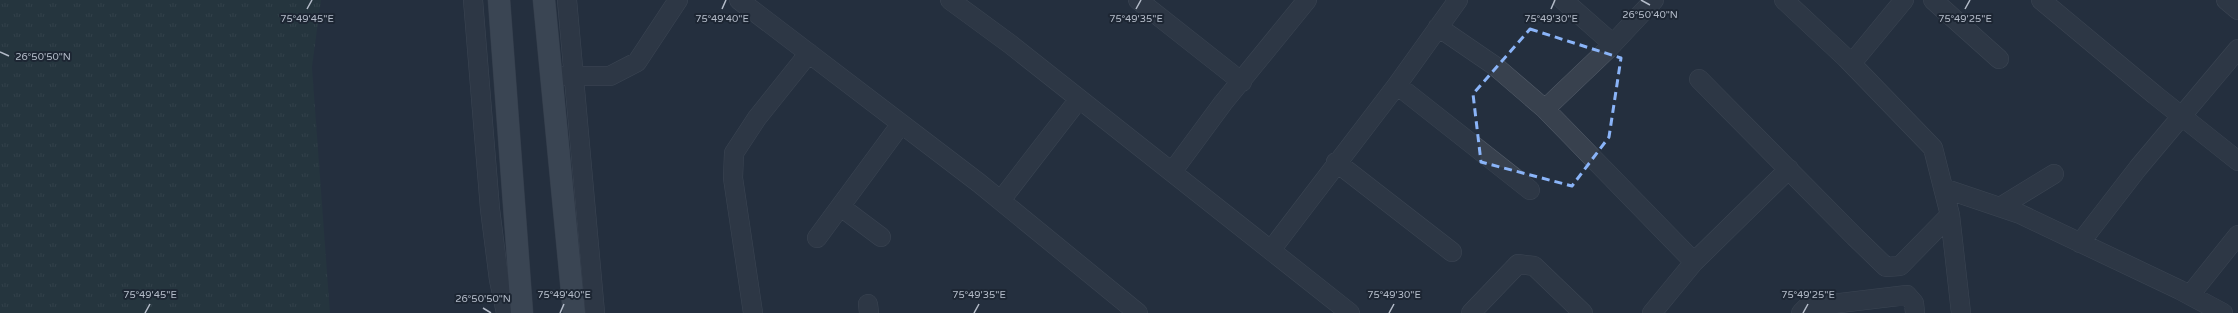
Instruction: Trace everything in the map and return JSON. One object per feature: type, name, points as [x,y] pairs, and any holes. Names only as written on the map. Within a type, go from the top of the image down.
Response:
[{"type":"main road","points":[[499,0],[522,313]]},
{"type":"main road","points":[[544,0],[562,76],[574,313]]},
{"type":"street","points":[[473,0],[484,134],[499,280],[506,313]]},
{"type":"street","points":[[567,0],[562,76],[595,313]]},
{"type":"street","points":[[562,76],[610,76],[637,62],[678,0]]},
{"type":"street","points":[[739,0],[1000,200],[1138,313]]},
{"type":"street","points":[[950,0],[1079,98],[1350,313]]},
{"type":"street","points":[[1138,0],[1242,82]]},
{"type":"street","points":[[1271,250],[1336,162],[1397,85],[1458,0]]},
{"type":"street","points":[[1563,0],[1613,44]]},
{"type":"street","points":[[1546,109],[1613,44],[1654,0]]},
{"type":"street","points":[[1784,0],[1852,63],[1933,148],[1950,215],[1961,313]]},
{"type":"street","points":[[1852,63],[1904,0]]},
{"type":"street","points":[[1933,0],[1999,59]]},
{"type":"street","points":[[2041,0],[2181,116],[2238,161]]},
{"type":"street","points":[[2226,0],[2238,10]]},
{"type":"street","points":[[1172,172],[1242,82],[1299,3]]},
{"type":"street","points":[[1438,27],[1495,66],[1546,109],[1694,262]]},
{"type":"street","points":[[2080,243],[2138,168],[2238,49]]},
{"type":"street","points":[[753,313],[733,178],[734,153],[757,118],[809,53]]},
{"type":"street","points":[[1699,79],[1886,266],[1900,266],[1950,215]]},
{"type":"street","points":[[1397,85],[1530,190]]},
{"type":"street","points":[[1000,200],[1079,98]]},
{"type":"street","points":[[817,238],[901,124]]},
{"type":"street","points":[[484,134],[509,132]]},
{"type":"street","points":[[1336,162],[1452,252]]},
{"type":"street","points":[[1652,313],[1694,262],[1789,169]]},
{"type":"street","points":[[2000,207],[2054,174]]},
{"type":"street","points":[[1943,188],[2020,214],[2190,295],[2223,313]]},
{"type":"street","points":[[841,207],[881,237]]},
{"type":"street","points":[[2190,295],[2238,235]]},
{"type":"street","points":[[1471,313],[1518,264],[1534,266],[1583,313]]},
{"type":"street","points":[[1801,313],[1807,307],[1907,295],[1914,303],[1915,313]]},
{"type":"highlighted area","points":[[1530,29],[1621,58],[1609,137],[1572,186],[1481,162],[1473,94]]},
{"type":"green space","points":[[0,0],[321,0],[312,67],[330,313],[0,313]]}]
